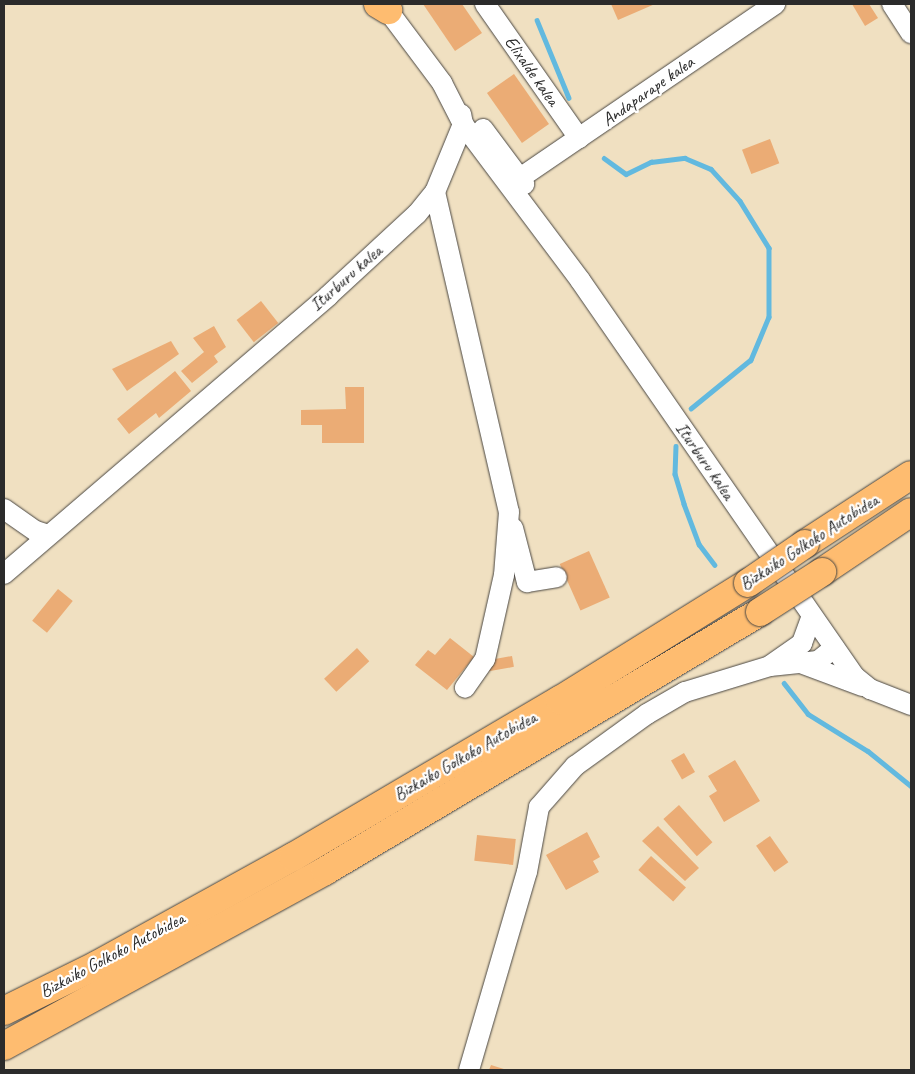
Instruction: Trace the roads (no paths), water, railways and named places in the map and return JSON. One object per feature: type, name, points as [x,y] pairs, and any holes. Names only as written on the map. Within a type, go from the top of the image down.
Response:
[{"type":"highway","name":"Bizkaiko Golkoko Autobidea","points":[[4,1011],[97,965],[293,857],[560,700],[748,583],[911,475]]},
{"type":"highway","name":"Bizkaiko Golkoko Autobidea","points":[[4,1046],[325,871],[760,612],[911,512]]},
{"type":"street","name":"Elixalde kalea","points":[[485,4],[579,138]]},
{"type":"street","name":"Andaparape kalea","points":[[520,178],[775,4]]},
{"type":"street","points":[[892,4],[911,33]]},
{"type":"street","points":[[387,5],[442,83],[463,124],[580,280]]},
{"type":"street","points":[[442,83],[457,97],[520,178],[580,280]]},
{"type":"street","points":[[457,97],[463,124]]},
{"type":"street","name":"Iturburu kalea","points":[[4,574],[48,534],[328,296],[417,214],[435,192],[463,124]]},
{"type":"street","points":[[477,142],[489,149],[509,174],[520,178]]},
{"type":"street","points":[[520,178],[523,194],[546,228],[552,244]]},
{"type":"street","points":[[435,192],[527,582],[557,577]]},
{"type":"street","name":"Iturburu kalea","points":[[580,280],[811,618],[854,676],[870,689]]},
{"type":"street","points":[[4,509],[36,530],[48,534]]},
{"type":"street","points":[[465,688],[485,659],[504,576],[509,512]]},
{"type":"street","points":[[797,658],[811,618]]},
{"type":"street","points":[[469,1070],[527,872],[539,807],[575,766],[647,714],[685,692],[797,658],[824,658],[832,646]]},
{"type":"street","points":[[797,658],[911,705]]},
{"type":"waterway","points":[[537,20],[569,98]]},
{"type":"waterway","points":[[604,158],[626,174],[651,162],[685,158],[711,169],[740,201],[769,248],[769,317],[751,360],[691,409]]},
{"type":"waterway","points":[[676,446],[675,474],[684,504],[699,544],[715,565]]},
{"type":"waterway","points":[[784,683],[808,714],[868,751],[911,786]]}]
